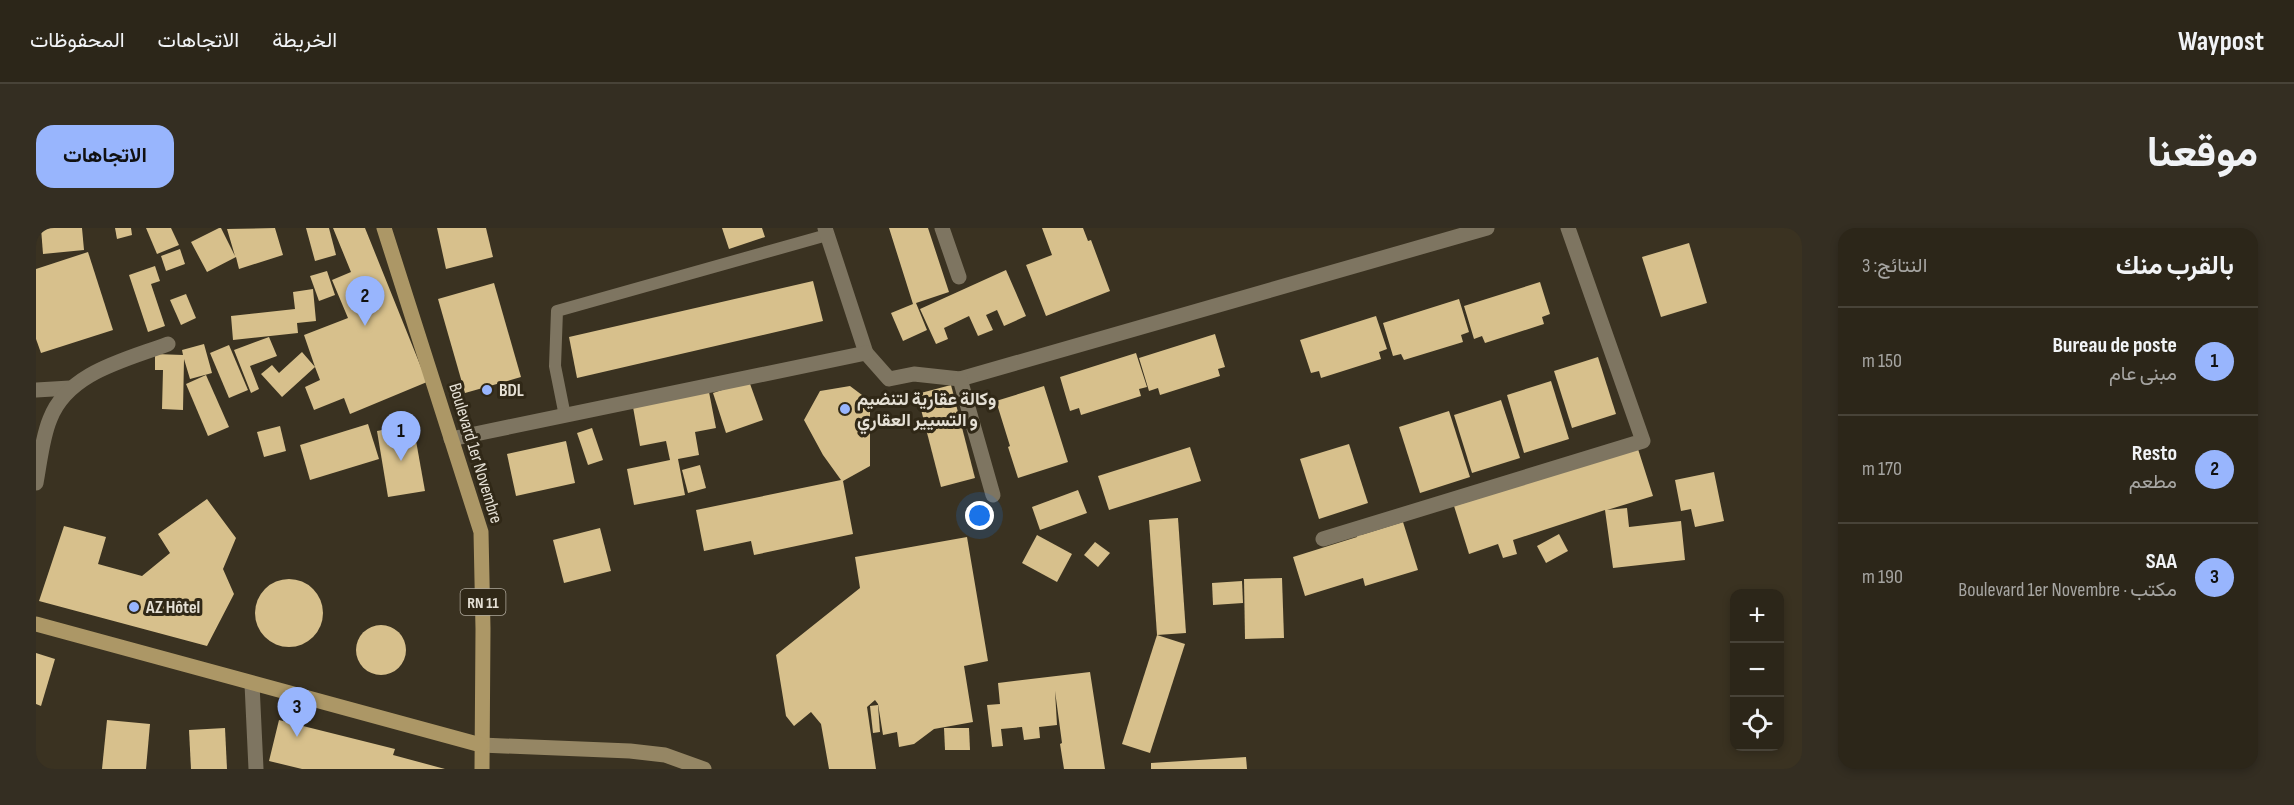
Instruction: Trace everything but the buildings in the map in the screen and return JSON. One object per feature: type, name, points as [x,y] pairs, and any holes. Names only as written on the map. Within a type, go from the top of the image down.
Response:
[{"type":"main road","name":"Boulevard 1er Novembre","points":[[384,228],[481,532],[482,769]]},
{"type":"main road","points":[[36,624],[481,745],[630,751],[665,755],[704,769]]},
{"type":"street","points":[[942,228],[959,277]]},
{"type":"street","points":[[826,232],[866,353],[889,379],[914,374],[960,379],[1487,228]]},
{"type":"street","points":[[1323,539],[1643,441],[1568,228]]},
{"type":"street","points":[[36,483],[50,419],[58,403],[70,388],[85,377],[168,344]]},
{"type":"street","points":[[452,439],[866,353]]},
{"type":"street","points":[[960,379],[993,495]]},
{"type":"street","points":[[36,390],[70,388]]},
{"type":"street","points":[[252,684],[256,769]]},
{"type":"lane","points":[[565,416],[555,366],[557,311],[826,232]]},
{"type":"place","name":"Resto","points":[[365,326]]},
{"type":"place","name":"BDL","points":[[487,390]]},
{"type":"place","name":"وكالة عقارية لتنضيم و التسيير العقاري","points":[[845,409]]},
{"type":"place","name":"Bureau de poste","points":[[401,461]]},
{"type":"place","name":"AZ Hôtel","points":[[134,607]]},
{"type":"place","name":"SAA","points":[[297,737]]}]
